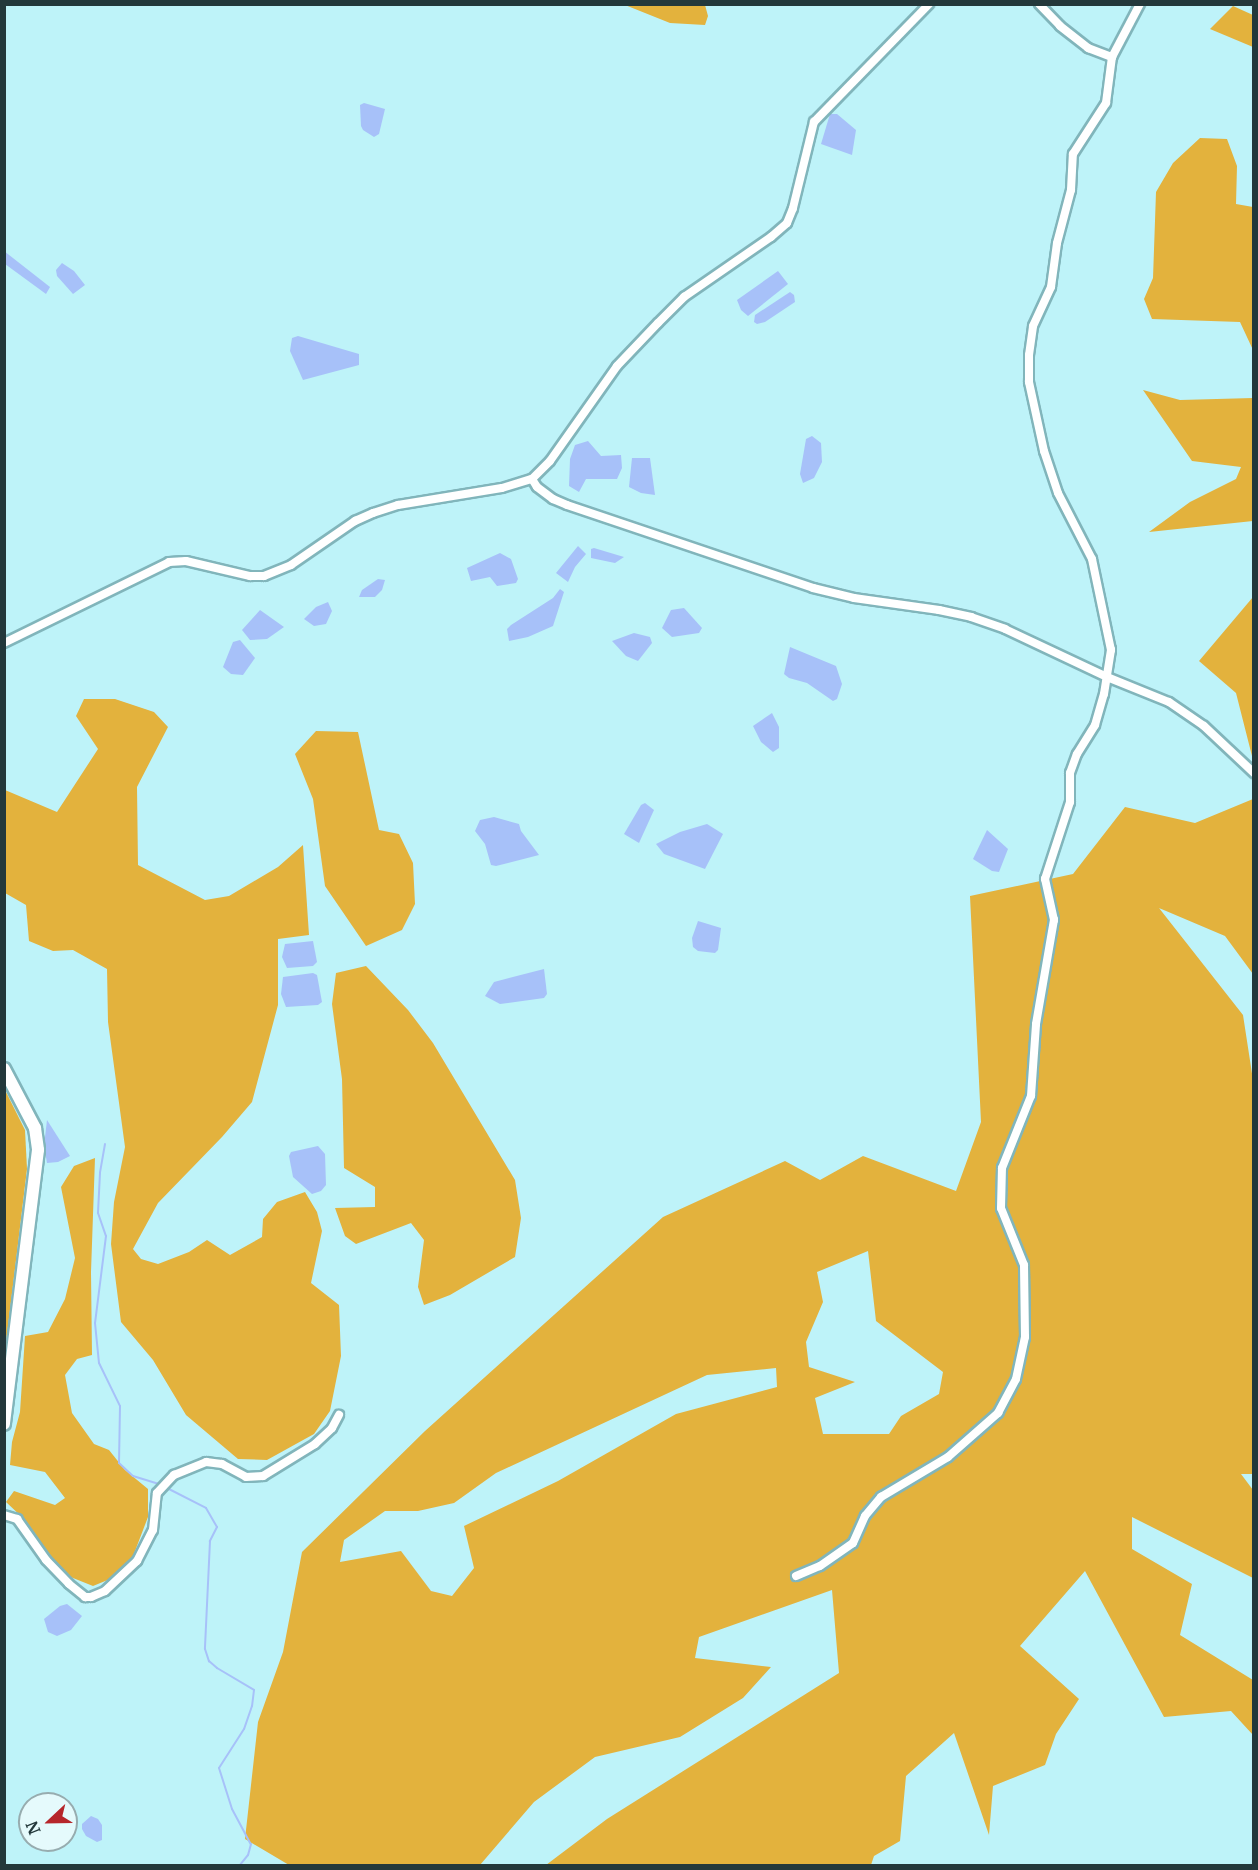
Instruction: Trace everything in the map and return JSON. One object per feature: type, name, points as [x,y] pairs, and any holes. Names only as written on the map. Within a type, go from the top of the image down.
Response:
[{"type":"street","points":[[4,643],[169,562],[186,561],[250,576],[264,576],[291,565],[355,521],[373,513],[398,505],[502,488],[532,479],[550,461],[617,366],[658,323],[684,297],[771,237],[787,223],[793,208],[814,122],[929,4]]},
{"type":"street","points":[[1040,4],[1060,26],[1088,48],[1112,57]]},
{"type":"street","points":[[796,1576],[819,1566],[853,1543],[865,1516],[881,1497],[948,1457],[998,1413],[1016,1378],[1024,1337],[1024,1265],[1001,1209],[1002,1168],[1031,1096],[1036,1024],[1054,920],[1045,879],[1071,802],[1070,773],[1077,754],[1095,725],[1111,650],[1092,559],[1058,492],[1044,451],[1030,390],[1029,355],[1033,326],[1051,287],[1057,243],[1071,190],[1072,154],[1106,103],[1112,57],[1140,4]]},
{"type":"street","points":[[532,479],[537,487],[553,499],[567,505],[813,588],[854,598],[971,617],[1005,629],[1107,677],[1169,702],[1204,726],[1254,773]]},
{"type":"street","points":[[4,1069],[35,1128],[38,1150],[4,1424]]},
{"type":"street","points":[[4,1515],[17,1519],[46,1560],[69,1584],[85,1597],[91,1597],[105,1591],[137,1561],[153,1530],[157,1493],[174,1474],[206,1462],[222,1464],[246,1477],[263,1476],[315,1444],[332,1428],[339,1415]]},
{"type":"shaded area","points":[[625,5],[705,5],[708,16],[705,25],[670,23]]},
{"type":"shaded area","points":[[1233,6],[1253,15],[1253,47],[1210,29]]},
{"type":"shaded area","points":[[1200,138],[1227,139],[1237,166],[1236,204],[1253,207],[1253,350],[1240,322],[1152,319],[1144,299],[1153,278],[1156,192],[1173,163]]},
{"type":"shaded area","points":[[1143,390],[1180,400],[1253,398],[1253,521],[1149,532],[1190,502],[1236,479],[1241,467],[1192,461]]},
{"type":"shaded area","points":[[1253,597],[1253,760],[1236,693],[1199,661]]},
{"type":"shaded area","points":[[84,699],[115,699],[154,712],[168,727],[137,787],[138,865],[205,900],[229,896],[278,867],[303,845],[309,935],[278,939],[278,1005],[252,1102],[222,1137],[158,1203],[133,1249],[141,1259],[158,1264],[189,1252],[207,1240],[230,1255],[262,1237],[263,1219],[277,1202],[305,1192],[317,1212],[322,1231],[311,1283],[339,1305],[341,1356],[330,1411],[314,1434],[267,1460],[238,1459],[186,1415],[153,1360],[121,1322],[111,1244],[114,1202],[125,1147],[108,1022],[107,969],[73,950],[53,951],[29,941],[26,905],[5,893],[5,790],[57,812],[98,749],[76,716]]},
{"type":"shaded area","points":[[316,731],[358,732],[379,830],[399,834],[413,863],[415,904],[402,930],[366,946],[325,886],[313,799],[295,754]]},
{"type":"shaded area","points":[[1253,799],[1253,974],[1225,936],[1159,908],[1243,1015],[1253,1080],[1254,1474],[1241,1474],[1253,1490],[1253,1578],[1132,1517],[1132,1549],[1192,1584],[1180,1635],[1253,1680],[1253,1735],[1231,1711],[1164,1717],[1085,1571],[1020,1646],[1079,1699],[1056,1734],[1045,1765],[993,1786],[989,1835],[954,1733],[906,1776],[900,1841],[874,1856],[871,1865],[546,1865],[607,1819],[839,1673],[832,1590],[699,1637],[695,1658],[771,1667],[743,1698],[680,1737],[595,1757],[534,1802],[480,1865],[289,1865],[245,1839],[258,1722],[283,1652],[302,1552],[425,1431],[663,1217],[785,1161],[820,1180],[863,1156],[956,1191],[981,1122],[970,896],[1073,874],[1125,807],[1195,823]],"holes":[[[868,1251],[876,1321],[943,1372],[939,1394],[901,1416],[889,1434],[823,1434],[815,1398],[855,1382],[809,1367],[806,1342],[823,1302],[817,1272]],[[776,1368],[777,1387],[676,1414],[558,1481],[464,1526],[474,1568],[452,1596],[431,1591],[401,1551],[340,1562],[344,1540],[385,1511],[418,1511],[454,1503],[496,1473],[707,1375]]]},
{"type":"shaded area","points":[[366,966],[408,1010],[433,1043],[515,1180],[521,1218],[515,1257],[450,1295],[424,1305],[418,1287],[424,1240],[411,1223],[356,1244],[345,1236],[335,1208],[375,1207],[375,1187],[344,1168],[342,1079],[332,1004],[336,973]]},
{"type":"shaded area","points":[[5,1090],[25,1130],[27,1169],[5,1351]]},
{"type":"shaded area","points":[[95,1158],[91,1272],[92,1355],[77,1359],[65,1375],[72,1413],[94,1444],[109,1450],[125,1470],[148,1489],[148,1517],[132,1559],[115,1577],[93,1586],[68,1576],[43,1548],[24,1519],[6,1502],[14,1491],[55,1505],[65,1498],[45,1472],[10,1465],[12,1442],[20,1412],[25,1336],[48,1332],[65,1299],[75,1258],[61,1187],[74,1166]]},
{"type":"water","points":[[364,103],[385,109],[379,134],[374,137],[361,126],[360,105]]},
{"type":"water","points":[[830,114],[837,114],[856,130],[852,155],[821,144]]},
{"type":"water","points":[[4,251],[50,287],[46,294],[5,264]]},
{"type":"water","points":[[62,263],[74,271],[85,285],[73,294],[57,276],[56,270]]},
{"type":"water","points":[[778,271],[788,284],[748,316],[741,310],[737,300]]},
{"type":"water","points":[[790,292],[794,295],[795,302],[765,322],[757,324],[754,322],[755,315]]},
{"type":"water","points":[[298,336],[359,354],[359,365],[303,380],[290,351],[292,338]]},
{"type":"water","points":[[812,436],[821,443],[822,462],[814,478],[803,483],[800,474],[806,439]]},
{"type":"water","points":[[588,441],[601,456],[621,455],[622,468],[617,479],[586,479],[579,492],[569,486],[570,459],[575,445]]},
{"type":"water","points":[[632,458],[650,458],[655,495],[641,493],[629,487]]},
{"type":"water","points":[[578,546],[586,554],[575,567],[568,582],[556,573]]},
{"type":"water","points":[[591,549],[624,557],[615,563],[591,558]]},
{"type":"water","points":[[500,553],[511,559],[518,579],[516,583],[497,586],[490,577],[471,581],[467,568]]},
{"type":"water","points":[[378,579],[385,580],[382,590],[375,597],[359,597],[362,590]]},
{"type":"water","points":[[560,589],[564,592],[553,626],[528,637],[509,641],[507,629],[553,598]]},
{"type":"water","points":[[328,602],[332,611],[326,624],[314,626],[304,619],[316,607]]},
{"type":"water","points":[[684,608],[702,628],[699,633],[672,637],[662,628],[671,610]]},
{"type":"water","points":[[260,610],[284,627],[267,639],[250,640],[242,630]]},
{"type":"water","points":[[634,633],[650,637],[652,643],[638,661],[626,656],[612,641]]},
{"type":"water","points":[[240,640],[255,658],[243,675],[231,674],[223,667],[233,642]]},
{"type":"water","points":[[790,647],[836,666],[842,684],[837,699],[833,701],[807,683],[789,678],[784,674]]},
{"type":"water","points":[[772,713],[779,727],[779,748],[773,752],[761,742],[753,726]]},
{"type":"water","points":[[645,803],[654,810],[639,843],[624,834],[641,805]]},
{"type":"water","points":[[494,817],[519,824],[521,831],[539,855],[496,866],[491,865],[485,844],[475,831],[480,820]]},
{"type":"water","points":[[707,824],[723,834],[705,869],[664,854],[656,844],[680,832]]},
{"type":"water","points":[[987,830],[1008,849],[999,872],[992,871],[973,859]]},
{"type":"water","points":[[698,921],[721,928],[718,950],[715,953],[698,951],[693,947],[692,938]]},
{"type":"water","points":[[313,941],[317,962],[313,966],[287,968],[282,957],[285,944]]},
{"type":"water","points":[[544,969],[547,994],[544,998],[500,1004],[485,996],[494,982]]},
{"type":"water","points":[[313,973],[317,975],[322,1002],[318,1005],[286,1007],[281,994],[283,977]]},
{"type":"water","points":[[47,1120],[70,1156],[58,1162],[47,1163],[44,1146]]},
{"type":"water","points":[[318,1146],[325,1154],[326,1185],[321,1191],[312,1194],[293,1177],[289,1156],[291,1152]]},
{"type":"water","points":[[67,1604],[82,1616],[71,1630],[57,1636],[48,1632],[44,1619],[60,1606]]},
{"type":"water","points":[[91,1816],[98,1819],[102,1825],[102,1840],[97,1842],[86,1836],[82,1829],[82,1824]]},
{"type":"waterway","points":[[105,1144],[100,1173],[98,1213],[106,1236],[95,1323],[99,1363],[120,1406],[119,1463],[133,1476],[160,1484]]},
{"type":"waterway","points":[[165,1487],[206,1508],[217,1527],[210,1541],[205,1649],[209,1661],[217,1668],[254,1690],[252,1706],[244,1729],[219,1768],[232,1809],[251,1844],[248,1855],[239,1866]]}]
